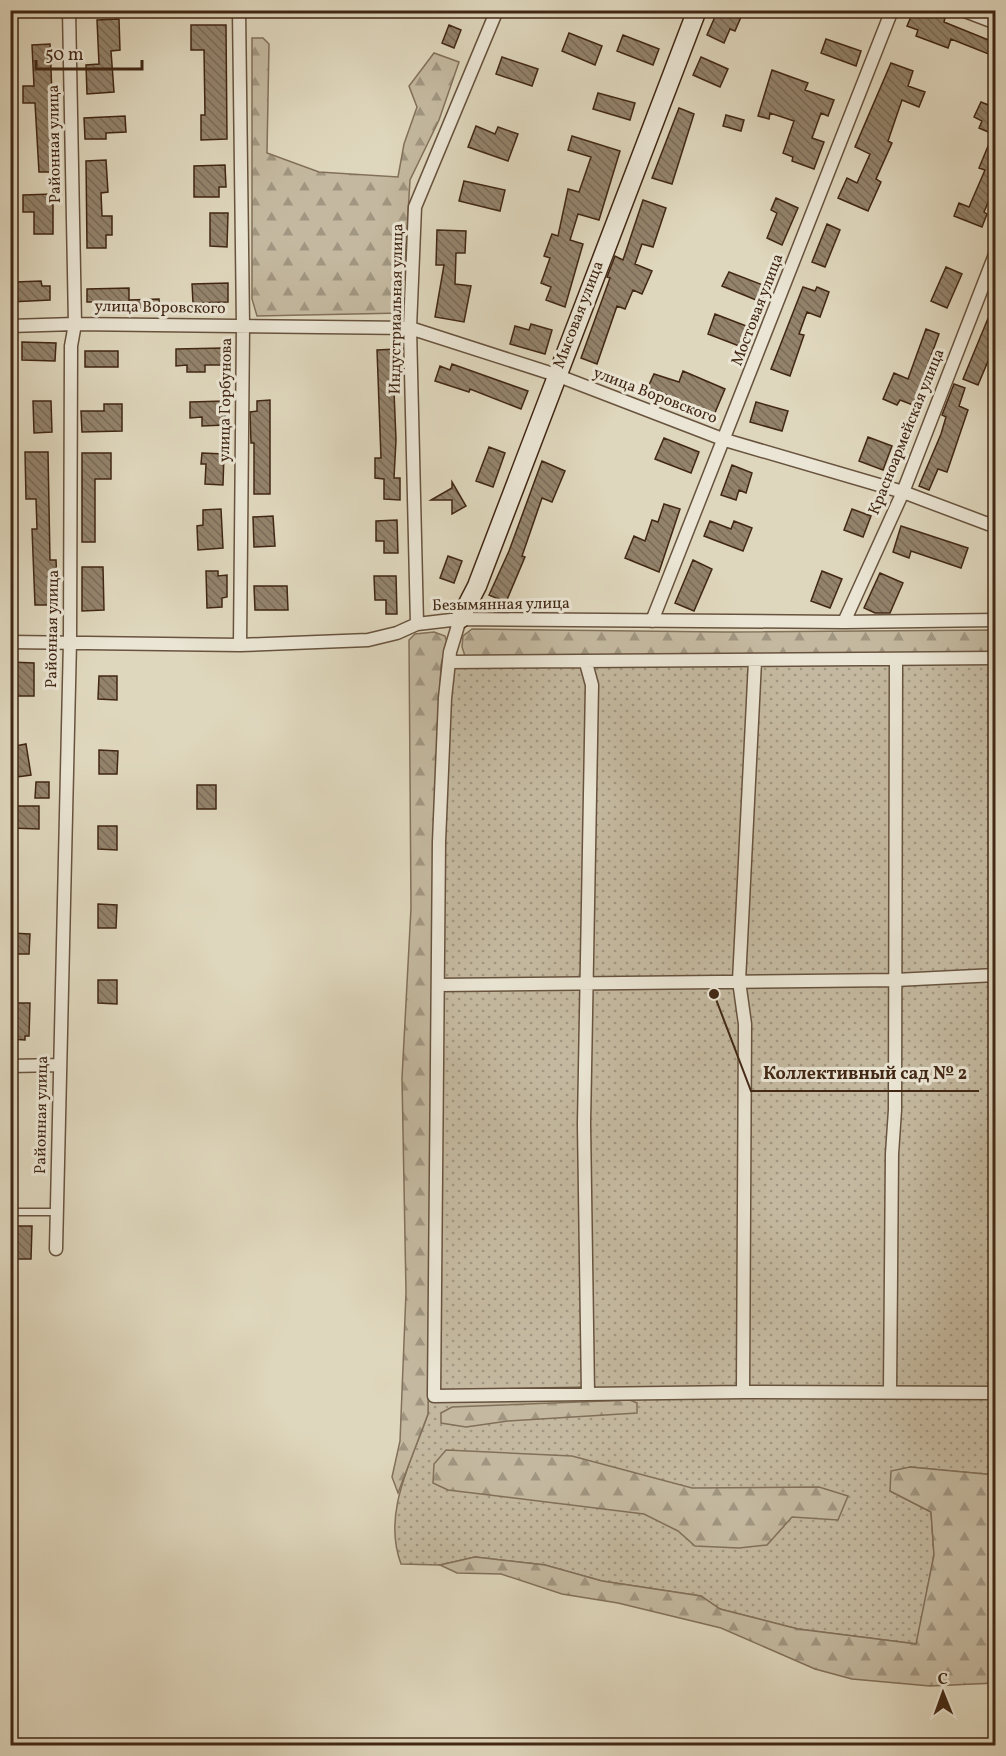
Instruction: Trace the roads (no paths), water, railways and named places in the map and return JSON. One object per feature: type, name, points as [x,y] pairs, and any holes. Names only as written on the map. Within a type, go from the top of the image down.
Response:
[{"type":"street","name":"Районная улица","points":[[56,1249],[70,641],[70,346],[75,324],[69,10]]},
{"type":"street","name":"улица Горбунова","points":[[239,10],[243,326],[240,645]]},
{"type":"street","name":"Индустриальная улица","points":[[417,624],[410,328],[416,207],[497,10]]},
{"type":"street","name":"Мысовая улица","points":[[460,619],[477,586],[697,10]]},
{"type":"street","name":"Мостовая улица","points":[[652,621],[892,10]]},
{"type":"street","points":[[962,10],[996,23]]},
{"type":"street","name":"Красноармейская улица","points":[[844,622],[903,492],[996,252]]},
{"type":"street","name":"улица Воровского","points":[[10,326],[75,324],[410,328],[556,375],[725,440],[903,492],[996,527]]},
{"type":"street","points":[[460,619],[449,662],[439,842],[434,1396],[743,1392],[996,1393]]},
{"type":"street","name":"Безымянная улица","points":[[10,642],[240,645],[368,640],[397,633],[417,624],[460,619],[844,622],[996,620]]},
{"type":"street","points":[[449,662],[586,663],[996,658]]},
{"type":"street","points":[[890,1392],[896,660]]},
{"type":"street","points":[[743,1392],[745,1024],[740,981],[742,875],[754,661]]},
{"type":"street","points":[[586,663],[592,684],[584,1124],[588,1394]]},
{"type":"street","points":[[438,985],[895,980],[996,975]]},
{"type":"street","points":[[10,1066],[60,1065]]},
{"type":"lane","points":[[10,1212],[57,1212]]},
{"type":"place","name":"Коллективный сад № 2","points":[[714,994]]}]
